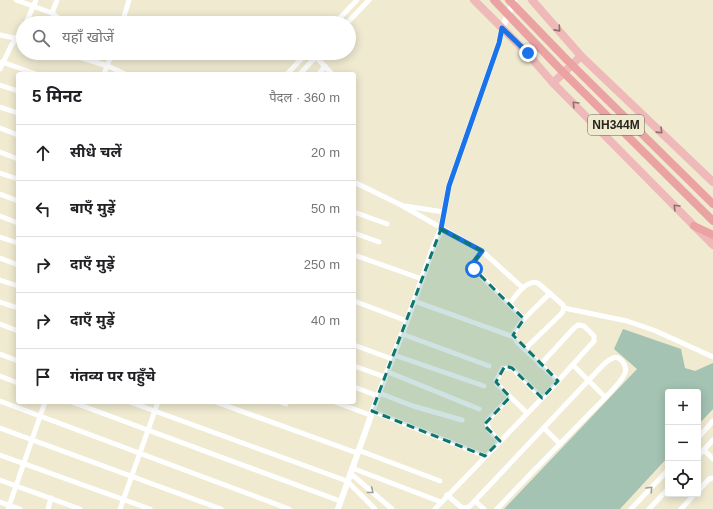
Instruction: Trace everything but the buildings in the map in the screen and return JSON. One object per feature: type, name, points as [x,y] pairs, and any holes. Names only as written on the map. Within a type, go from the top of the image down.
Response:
[{"type":"highway","name":"NH344M","points":[[494,0],[560,69],[713,221]]},
{"type":"highway","name":"NH344M","points":[[512,1],[568,61],[713,204]]},
{"type":"highway","points":[[694,226],[713,235]]},
{"type":"main road","points":[[474,0],[528,53],[554,83],[713,245]]},
{"type":"main road","points":[[532,0],[582,56],[713,182]]},
{"type":"main road","points":[[554,83],[582,56]]},
{"type":"street","points":[[16,0],[52,13],[56,16]]},
{"type":"street","points":[[29,16],[36,0]]},
{"type":"street","points":[[52,13],[57,0]]},
{"type":"street","points":[[124,16],[129,0]]},
{"type":"street","points":[[342,16],[357,0]]},
{"type":"street","points":[[354,16],[369,0]]},
{"type":"street","points":[[338,509],[371,413],[441,229],[449,186],[499,43],[502,28],[512,1]]},
{"type":"street","points":[[0,35],[16,38]]},
{"type":"street","points":[[0,69],[2,62],[16,40]]},
{"type":"street","points":[[89,60],[121,72]]},
{"type":"street","points":[[105,72],[110,60]]},
{"type":"street","points":[[289,72],[300,60]]},
{"type":"street","points":[[302,72],[313,60]]},
{"type":"street","points":[[321,60],[330,72]]},
{"type":"street","points":[[2,62],[30,72]]},
{"type":"street","points":[[320,72],[325,66]]},
{"type":"street","points":[[0,85],[16,90]]},
{"type":"street","points":[[0,107],[16,112]]},
{"type":"street","points":[[0,128],[16,134]]},
{"type":"street","points":[[0,152],[16,158]]},
{"type":"street","points":[[0,173],[16,178]]},
{"type":"street","points":[[356,183],[402,205],[441,229],[482,251],[523,288]]},
{"type":"street","points":[[0,194],[16,200]]},
{"type":"street","points":[[402,205],[444,212]]},
{"type":"street","points":[[356,213],[387,224]]},
{"type":"street","points":[[0,216],[16,222]]},
{"type":"street","points":[[356,234],[379,242]]},
{"type":"street","points":[[0,237],[16,243]]},
{"type":"street","points":[[482,251],[473,263],[474,269],[524,319]]},
{"type":"street","points":[[356,256],[422,279]]},
{"type":"street","points":[[0,258],[16,264]]},
{"type":"street","points":[[0,280],[16,285]]},
{"type":"street","points":[[509,304],[523,288],[530,283],[538,283],[563,305],[564,308],[627,321],[656,331],[713,357]]},
{"type":"street","points":[[514,337],[516,329],[524,319],[550,293]]},
{"type":"street","points":[[414,301],[514,337],[517,342],[558,381]]},
{"type":"street","points":[[0,302],[16,307]]},
{"type":"street","points":[[356,302],[407,321]]},
{"type":"street","points":[[525,349],[562,313],[564,308]]},
{"type":"street","points":[[0,324],[16,330]]},
{"type":"street","points":[[435,509],[558,381],[595,339],[584,326],[581,325],[574,328],[540,365]]},
{"type":"street","points":[[402,334],[489,366]]},
{"type":"street","points":[[356,346],[484,386]]},
{"type":"street","points":[[0,354],[16,360]]},
{"type":"street","points":[[447,496],[461,507],[464,508],[470,506],[611,358],[616,357],[621,360],[625,365],[626,370],[624,375],[605,397],[496,509]]},
{"type":"street","points":[[573,365],[605,397]]},
{"type":"street","points":[[356,366],[386,374],[479,409]]},
{"type":"street","points":[[527,413],[499,386],[496,381],[501,371],[505,367],[512,368],[542,398]]},
{"type":"street","points":[[0,376],[16,382]]},
{"type":"street","points":[[356,388],[462,420]]},
{"type":"street","points":[[500,441],[488,429],[487,423],[488,420],[510,397]]},
{"type":"street","points":[[0,401],[289,509]]},
{"type":"street","points":[[8,507],[44,404]]},
{"type":"street","points":[[77,404],[340,501]]},
{"type":"street","points":[[136,404],[347,481],[375,509]]},
{"type":"street","points":[[120,509],[157,404]]},
{"type":"street","points":[[231,404],[358,452],[440,480]]},
{"type":"street","points":[[342,404],[371,413],[485,456]]},
{"type":"street","points":[[701,435],[713,422]]},
{"type":"street","points":[[0,428],[221,509]]},
{"type":"street","points":[[544,428],[560,444]]},
{"type":"street","points":[[701,453],[713,440]]},
{"type":"street","points":[[704,450],[713,459]]},
{"type":"street","points":[[0,455],[150,509]]},
{"type":"street","points":[[351,471],[441,502]]},
{"type":"street","points":[[351,471],[392,509]]},
{"type":"street","points":[[632,509],[665,473]]},
{"type":"street","points":[[701,488],[709,479],[713,478]]},
{"type":"street","points":[[0,480],[80,509]]},
{"type":"street","points":[[650,509],[665,492]]},
{"type":"street","points":[[681,509],[692,497]]},
{"type":"street","points":[[48,509],[51,498]]},
{"type":"street","points":[[475,501],[484,509]]},
{"type":"street","points":[[0,502],[8,507],[20,509]]},
{"type":"highlighted area","points":[[441,229],[482,251],[471,266],[524,319],[513,335],[558,381],[542,398],[512,368],[505,366],[496,382],[510,397],[484,425],[500,441],[485,456],[372,411]]},
{"type":"green space","points":[[623,329],[681,349],[685,368],[695,371],[713,363],[713,409],[701,422],[701,389],[665,389],[665,460],[620,509],[504,509],[637,369],[614,349]]},
{"type":"route","points":[[474,269],[473,263],[482,251],[441,229],[449,186],[481,97],[499,43],[502,28],[528,53]]}]
